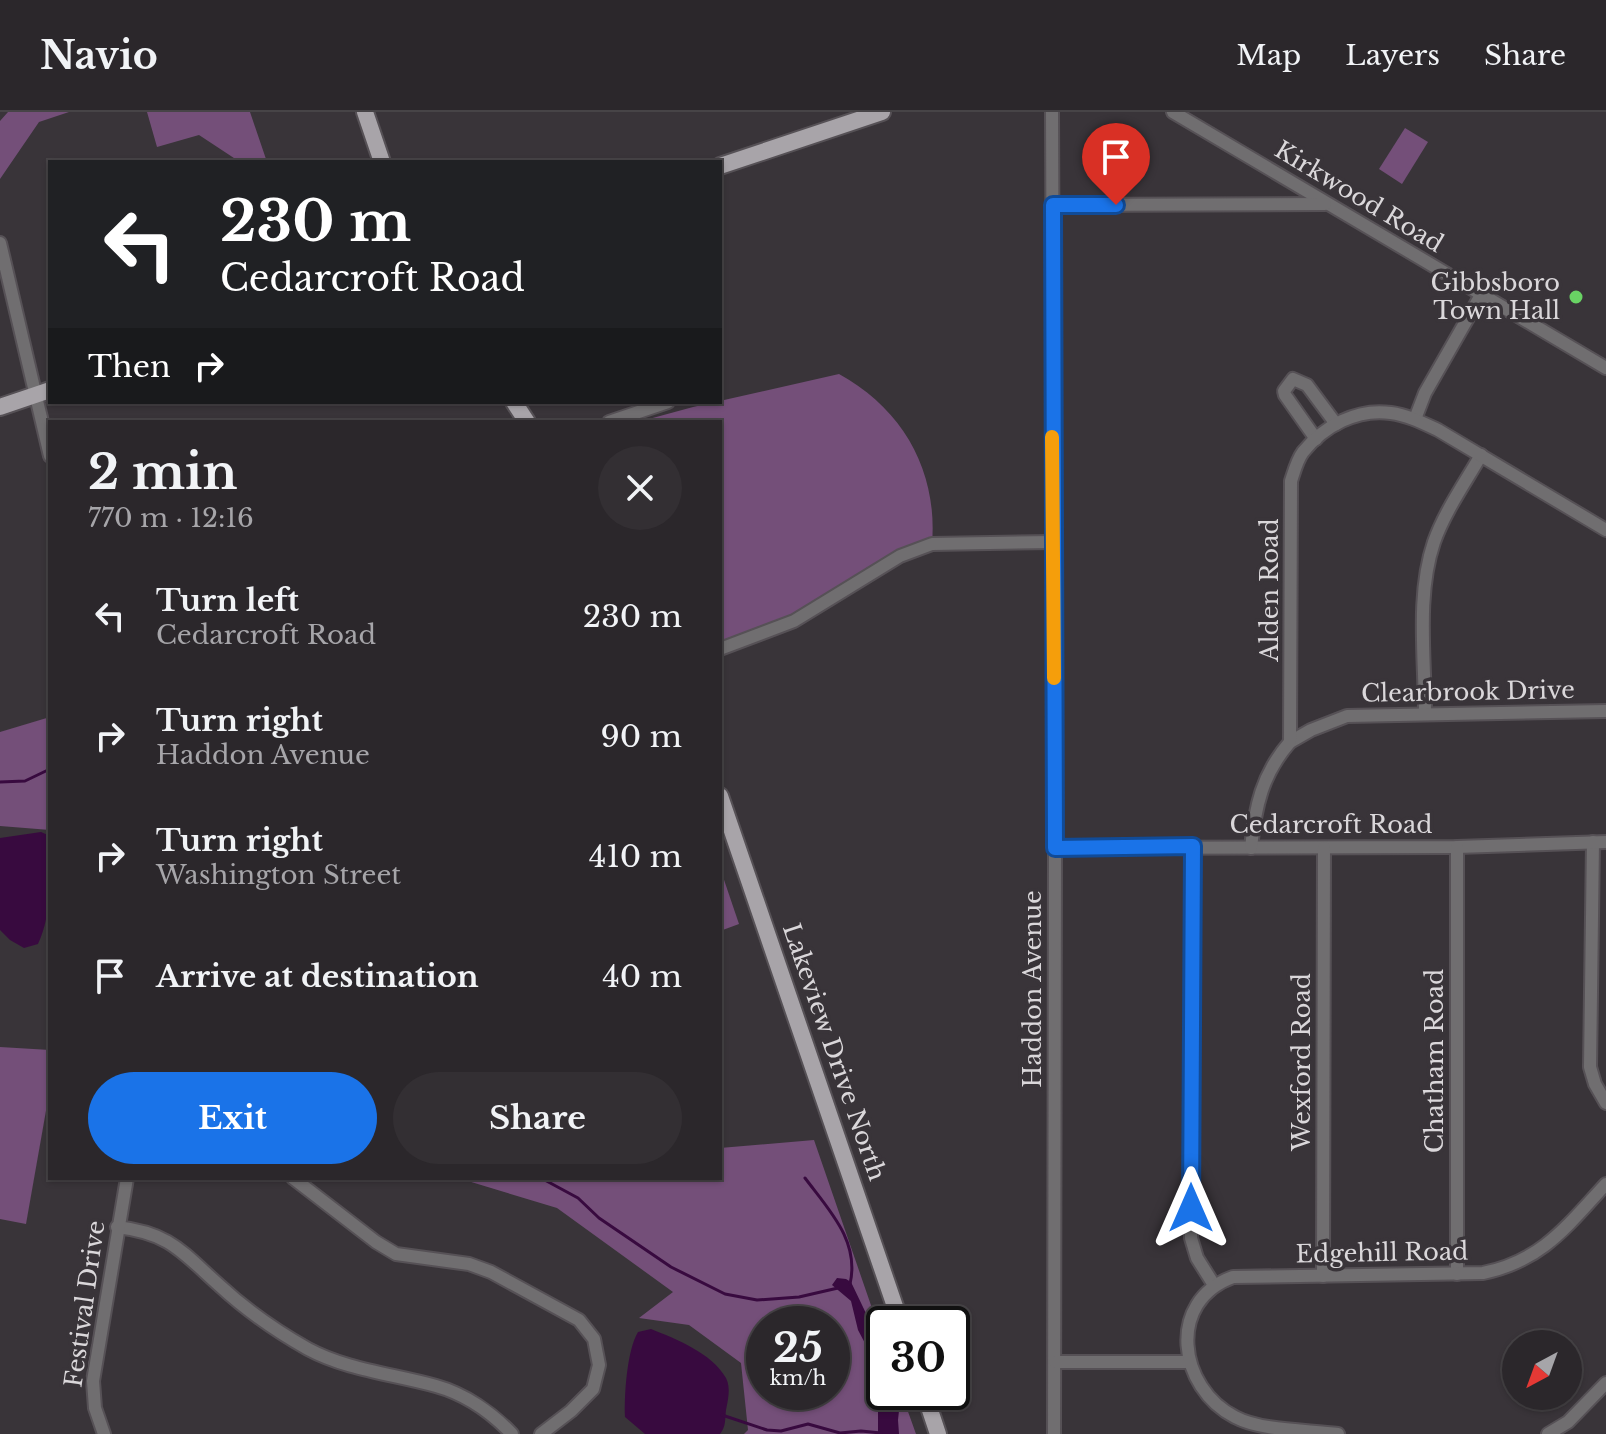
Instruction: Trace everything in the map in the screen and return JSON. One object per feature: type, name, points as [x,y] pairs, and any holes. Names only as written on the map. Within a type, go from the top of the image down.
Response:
[{"type":"main road","points":[[365,112],[381,160]]},
{"type":"main road","points":[[722,165],[882,112]]},
{"type":"main road","points":[[0,407],[43,393]]},
{"type":"main road","name":"Lakeview Drive North","points":[[722,802],[895,1306]]},
{"type":"main road","points":[[930,1410],[938,1434]]},
{"type":"street","name":"Haddon Avenue","points":[[1052,112],[1054,1434]]},
{"type":"street","name":"Kirkwood Road","points":[[1173,112],[1606,368]]},
{"type":"street","points":[[1053,205],[1328,204]]},
{"type":"street","points":[[0,243],[43,393],[48,438]]},
{"type":"street","points":[[1415,419],[1425,393],[1481,295]]},
{"type":"street","points":[[1316,439],[1285,395],[1284,391],[1293,379],[1307,385],[1336,424]]},
{"type":"street","points":[[615,420],[662,404]]},
{"type":"street","name":"Alden Road","points":[[1290,742],[1291,481],[1301,454],[1336,424],[1363,413],[1379,412],[1415,419],[1606,530]]},
{"type":"street","points":[[1425,714],[1425,576],[1435,538],[1481,455]]},
{"type":"street","points":[[722,648],[794,621],[900,556],[932,544],[1053,542]]},
{"type":"street","name":"Clearbrook Drive","points":[[1290,742],[1347,716],[1606,711]]},
{"type":"street","points":[[1251,848],[1258,796],[1271,767],[1290,742]]},
{"type":"street","points":[[1599,842],[1590,1067],[1606,1103]]},
{"type":"street","name":"Cedarcroft Road","points":[[1055,848],[1457,847],[1599,842]]},
{"type":"street","points":[[1193,846],[1191,1238],[1197,1258],[1214,1285],[1198,1304],[1190,1320],[1186,1347],[1189,1362],[1198,1383],[1218,1407],[1237,1418],[1252,1424],[1338,1434]]},
{"type":"street","name":"Chatham Road","points":[[1457,847],[1457,1274]]},
{"type":"street","name":"Wexford Road","points":[[1323,1276],[1324,848]]},
{"type":"street","name":"Festival Drive","points":[[104,1434],[95,1408],[93,1381],[127,1180]]},
{"type":"street","points":[[296,1180],[396,1254],[469,1264],[491,1272],[579,1320],[594,1339],[599,1365],[593,1389],[541,1434]]},
{"type":"street","name":"Edgehill Road","points":[[1214,1285],[1233,1277],[1457,1274],[1509,1268],[1554,1240],[1606,1184]]},
{"type":"street","points":[[117,1227],[144,1230],[168,1240],[270,1327],[312,1351],[346,1364],[438,1387],[495,1416],[512,1434]]},
{"type":"street","points":[[1055,1362],[1189,1362]]},
{"type":"street","points":[[1548,1434],[1568,1422],[1606,1383]]},
{"type":"shaded area","points":[[8,112],[69,112],[39,122],[0,179],[0,121]]},
{"type":"shaded area","points":[[147,112],[250,112],[266,160],[237,160],[199,135],[157,147]]},
{"type":"shaded area","points":[[1405,128],[1428,142],[1402,184],[1379,169]]},
{"type":"shaded area","points":[[839,374],[862,388],[898,424],[922,467],[929,492],[932,544],[825,604],[722,648],[722,420],[645,420],[706,404],[722,404],[722,400]]},
{"type":"shaded area","points":[[48,718],[48,830],[0,826],[0,732]]},
{"type":"shaded area","points":[[41,832],[48,835],[48,905],[38,944],[24,948],[0,930],[0,838]]},
{"type":"shaded area","points":[[722,874],[739,924],[722,930]]},
{"type":"shaded area","points":[[0,1047],[48,1050],[48,1099],[26,1224],[0,1219]]},
{"type":"shaded area","points":[[814,1140],[871,1306],[866,1306],[866,1410],[907,1410],[916,1434],[744,1434],[748,1430],[741,1363],[689,1325],[639,1318],[673,1292],[557,1208],[465,1180],[722,1180],[722,1148]]},
{"type":"shaded area","points":[[837,1278],[851,1282],[866,1313],[866,1345],[858,1330],[851,1301],[832,1285]]},
{"type":"shaded area","points":[[651,1329],[703,1354],[726,1378],[728,1398],[720,1434],[645,1434],[625,1417],[631,1350],[638,1332]]},
{"type":"shaded area","points":[[878,1410],[899,1410],[899,1434],[878,1434]]},
{"type":"waterway","points":[[0,782],[25,781],[48,770]]},
{"type":"waterway","points":[[805,1178],[832,1214],[846,1240],[851,1254],[850,1284]]},
{"type":"waterway","points":[[545,1180],[578,1198],[599,1218],[671,1267],[725,1294],[757,1300],[799,1297],[838,1288]]},
{"type":"waterway","points":[[722,1415],[767,1430],[781,1431],[808,1424],[840,1433],[881,1433]]},
{"type":"slow traffic","points":[[1052,437],[1054,678]]},
{"type":"place","name":"Gibbsboro Town Hall","points":[[1576,297]]},
{"type":"route","points":[[1116,205],[1053,205],[1055,848],[1193,846],[1191,1208]]}]
